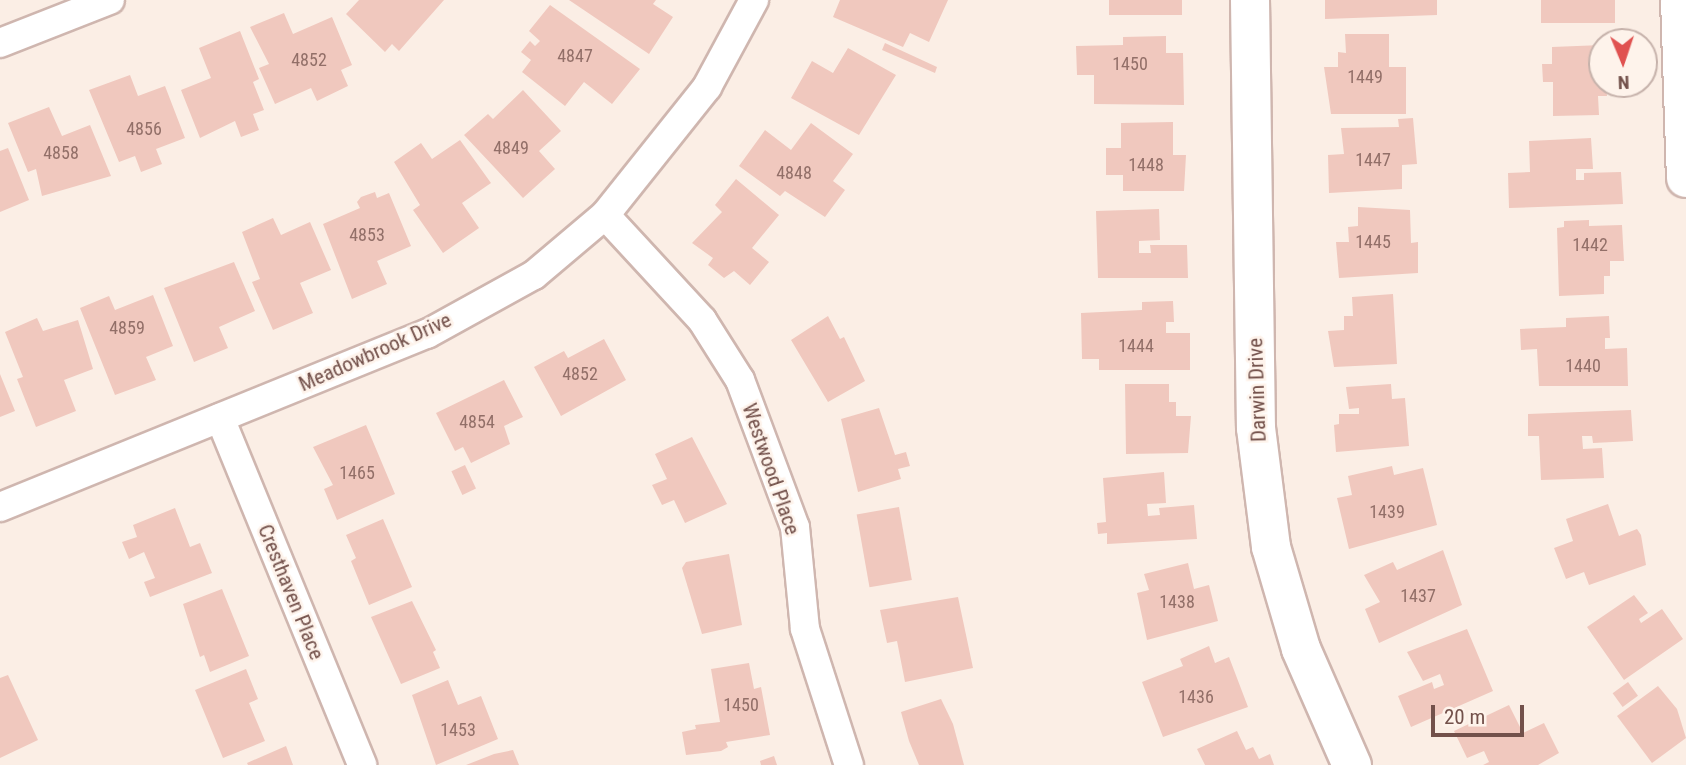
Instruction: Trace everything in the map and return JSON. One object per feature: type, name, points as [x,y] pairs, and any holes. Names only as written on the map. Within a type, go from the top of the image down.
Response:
[{"type":"street","points":[[0,43],[110,0]]},
{"type":"street","name":"Meadowbrook Drive","points":[[0,507],[427,334],[534,275],[605,215],[707,87],[754,0]]},
{"type":"street","name":"Darwin Drive","points":[[1250,0],[1256,428],[1271,547],[1301,649],[1352,765]]},
{"type":"street","points":[[1680,0],[1686,178]]},
{"type":"street","name":"Westwood Place","points":[[605,215],[702,320],[740,380],[795,527],[805,629],[849,765]]},
{"type":"street","name":"Cresthaven Place","points":[[220,418],[362,765]]},
{"type":"building","points":[[359,0],[444,0],[399,51],[392,44],[385,52],[346,14]]},
{"type":"building","points":[[569,0],[656,0],[653,4],[673,17],[649,54]]},
{"type":"building","points":[[840,0],[948,0],[929,42],[910,33],[903,47],[833,17]]},
{"type":"building","points":[[1109,0],[1182,0],[1182,15],[1109,15]]},
{"type":"building","points":[[1325,0],[1437,0],[1437,15],[1325,19]]},
{"type":"building","points":[[1541,0],[1615,0],[1615,23],[1541,23]]},
{"type":"building","points":[[550,5],[640,69],[612,104],[584,82],[565,106],[522,72],[531,60],[521,52],[530,41],[535,46],[540,41],[529,31]]},
{"type":"building","points":[[284,13],[293,34],[332,17],[352,65],[341,70],[348,86],[317,101],[311,88],[275,104],[259,68],[269,64],[250,27]]},
{"type":"building","points":[[240,31],[259,79],[253,82],[264,110],[253,114],[259,130],[241,137],[235,121],[200,138],[181,90],[211,78],[199,48]]},
{"type":"building","points":[[1345,34],[1389,34],[1389,67],[1406,67],[1406,114],[1331,114],[1324,67],[1338,67],[1338,52],[1346,53]]},
{"type":"building","points":[[1166,36],[1166,53],[1183,53],[1184,105],[1094,104],[1094,75],[1077,75],[1076,46],[1123,45],[1123,37]]},
{"type":"building","points":[[885,43],[937,67],[935,73],[882,50]]},
{"type":"building","points":[[1588,46],[1588,98],[1598,98],[1599,115],[1553,116],[1553,82],[1543,82],[1542,64],[1552,64],[1552,47]]},
{"type":"building","points":[[848,48],[896,75],[859,135],[791,98],[812,61],[833,73]]},
{"type":"building","points":[[130,75],[138,96],[165,86],[185,138],[156,149],[162,164],[141,172],[135,156],[119,162],[89,90]]},
{"type":"building","points":[[523,90],[561,131],[539,151],[555,169],[523,198],[464,135],[488,114],[493,119]]},
{"type":"building","points":[[49,107],[62,136],[90,125],[111,176],[42,196],[36,169],[28,172],[8,123]]},
{"type":"building","points":[[1413,118],[1417,164],[1402,165],[1402,189],[1329,193],[1328,155],[1344,154],[1341,128],[1399,127],[1398,119]]},
{"type":"building","points":[[1173,122],[1173,155],[1186,155],[1184,191],[1123,191],[1123,175],[1106,175],[1106,148],[1121,148],[1121,123]]},
{"type":"building","points":[[811,123],[853,154],[833,181],[845,190],[825,217],[785,191],[780,196],[739,166],[765,130],[791,150]]},
{"type":"building","points":[[1591,138],[1593,169],[1576,169],[1576,180],[1584,180],[1584,173],[1621,172],[1623,204],[1509,208],[1508,173],[1530,172],[1529,141]]},
{"type":"building","points":[[460,140],[491,183],[462,203],[479,228],[443,253],[413,210],[420,205],[394,162],[421,143],[432,159]]},
{"type":"building","points":[[8,148],[29,200],[0,212],[0,151]]},
{"type":"building","points":[[736,179],[779,215],[752,248],[769,262],[750,285],[734,271],[724,278],[708,265],[713,258],[692,243],[722,212],[715,205]]},
{"type":"building","points":[[375,192],[377,198],[389,193],[411,246],[377,261],[387,284],[352,299],[323,224],[360,208],[357,202],[361,197]]},
{"type":"building","points":[[1358,207],[1410,210],[1411,243],[1418,242],[1418,273],[1339,278],[1336,242],[1349,242],[1348,227],[1358,226]]},
{"type":"building","points":[[1159,209],[1160,240],[1139,241],[1139,253],[1151,253],[1150,245],[1187,245],[1188,278],[1098,278],[1096,211]]},
{"type":"building","points":[[273,218],[281,235],[310,222],[331,270],[300,283],[313,313],[273,330],[252,282],[260,279],[242,232]]},
{"type":"building","points":[[1589,220],[1589,226],[1622,225],[1624,261],[1610,261],[1610,276],[1604,276],[1604,294],[1559,296],[1557,228],[1564,227],[1564,221]]},
{"type":"building","points":[[234,262],[255,311],[219,327],[228,348],[194,362],[164,288]]},
{"type":"building","points":[[1393,294],[1397,364],[1334,367],[1328,331],[1344,330],[1344,316],[1353,316],[1352,297]]},
{"type":"building","points":[[153,295],[173,346],[146,357],[156,380],[115,395],[80,308],[109,296],[115,310]]},
{"type":"building","points":[[1173,301],[1174,322],[1166,322],[1166,333],[1190,333],[1190,370],[1099,370],[1099,359],[1082,359],[1081,313],[1142,310],[1142,302]]},
{"type":"building","points":[[828,316],[840,339],[844,337],[865,381],[828,402],[791,340]]},
{"type":"building","points":[[1609,316],[1610,338],[1605,338],[1605,349],[1627,348],[1628,386],[1539,386],[1537,349],[1521,350],[1520,329],[1566,327],[1566,318]]},
{"type":"building","points":[[37,318],[43,331],[78,320],[93,369],[64,380],[76,411],[36,427],[17,379],[23,377],[5,332]]},
{"type":"building","points":[[604,339],[626,380],[561,416],[534,367],[564,351],[568,358]]},
{"type":"building","points":[[0,374],[15,411],[0,417]]},
{"type":"building","points":[[504,380],[523,417],[504,426],[510,444],[471,463],[463,447],[455,451],[436,413]]},
{"type":"building","points":[[1125,384],[1169,384],[1169,402],[1176,402],[1176,416],[1191,416],[1188,453],[1126,454]]},
{"type":"building","points":[[1391,384],[1392,399],[1405,398],[1409,446],[1336,452],[1334,425],[1339,424],[1339,414],[1359,414],[1359,408],[1349,409],[1346,387]]},
{"type":"building","points":[[879,408],[895,455],[906,452],[910,466],[898,469],[901,479],[858,492],[841,419]]},
{"type":"building","points":[[1631,410],[1633,441],[1593,443],[1592,436],[1582,436],[1583,449],[1602,448],[1604,478],[1541,480],[1539,436],[1528,436],[1528,414]]},
{"type":"building","points":[[366,425],[395,494],[337,520],[324,489],[333,485],[313,447]]},
{"type":"building","points":[[692,437],[727,504],[685,523],[674,500],[662,505],[652,485],[667,479],[655,454]]},
{"type":"building","points":[[465,465],[476,489],[462,495],[451,471]]},
{"type":"building","points":[[1392,466],[1394,475],[1423,468],[1437,525],[1349,549],[1337,498],[1352,495],[1348,476]]},
{"type":"building","points":[[1164,472],[1166,503],[1147,504],[1148,516],[1160,515],[1159,508],[1194,505],[1197,539],[1107,544],[1107,533],[1098,534],[1097,523],[1106,522],[1103,478]]},
{"type":"building","points":[[1608,504],[1619,536],[1637,529],[1641,535],[1646,565],[1589,585],[1584,572],[1566,579],[1554,548],[1573,541],[1566,519]]},
{"type":"building","points":[[899,507],[912,580],[870,587],[857,514]]},
{"type":"building","points":[[175,508],[190,547],[200,543],[212,573],[150,597],[144,582],[155,578],[144,552],[129,559],[122,542],[137,537],[133,525]]},
{"type":"building","points":[[383,519],[412,587],[369,605],[351,561],[356,558],[346,535]]},
{"type":"building","points":[[1443,550],[1462,605],[1379,643],[1365,609],[1380,602],[1364,575],[1393,562],[1397,570]]},
{"type":"building","points":[[729,554],[742,625],[702,634],[682,568],[686,562]]},
{"type":"building","points":[[1188,563],[1194,589],[1209,585],[1218,621],[1147,640],[1137,593],[1149,590],[1144,574]]},
{"type":"building","points":[[222,589],[249,656],[210,672],[204,655],[200,657],[183,604]]},
{"type":"building","points":[[1634,595],[1648,613],[1639,619],[1641,623],[1662,609],[1683,639],[1624,680],[1587,627]]},
{"type":"building","points":[[958,597],[973,668],[905,682],[897,641],[887,643],[880,610]]},
{"type":"building","points":[[412,601],[436,650],[433,652],[440,668],[401,684],[371,617]]},
{"type":"building","points":[[1467,629],[1493,691],[1411,727],[1398,696],[1432,682],[1434,689],[1444,685],[1440,674],[1423,681],[1407,652]]},
{"type":"building","points":[[1209,646],[1215,663],[1229,657],[1248,707],[1163,737],[1142,682],[1183,666],[1180,659]]},
{"type":"building","points":[[749,663],[754,689],[761,687],[770,735],[726,742],[728,747],[721,751],[686,755],[682,732],[696,729],[695,725],[720,722],[711,669]]},
{"type":"building","points":[[246,669],[258,699],[249,703],[265,741],[223,758],[195,690]]},
{"type":"building","points":[[8,675],[38,740],[0,758],[0,678]]},
{"type":"building","points":[[448,680],[458,705],[481,696],[498,739],[436,765],[412,695]]},
{"type":"building","points":[[1628,682],[1638,696],[1623,707],[1613,693]]},
{"type":"building","points":[[1658,686],[1677,709],[1686,738],[1652,763],[1617,716]]},
{"type":"building","points":[[941,699],[953,724],[964,765],[919,765],[909,741],[901,712]]},
{"type":"building","points":[[1509,705],[1523,733],[1544,723],[1559,753],[1538,765],[1483,765],[1489,762],[1484,751],[1467,758],[1454,731]]},
{"type":"building","points":[[1237,731],[1246,750],[1253,747],[1259,759],[1270,754],[1274,765],[1205,765],[1197,749]]},
{"type":"building","points":[[286,746],[293,765],[247,763]]},
{"type":"building","points":[[513,750],[519,765],[466,765],[494,754]]},
{"type":"building","points":[[774,756],[777,765],[761,765],[760,761]]}]
